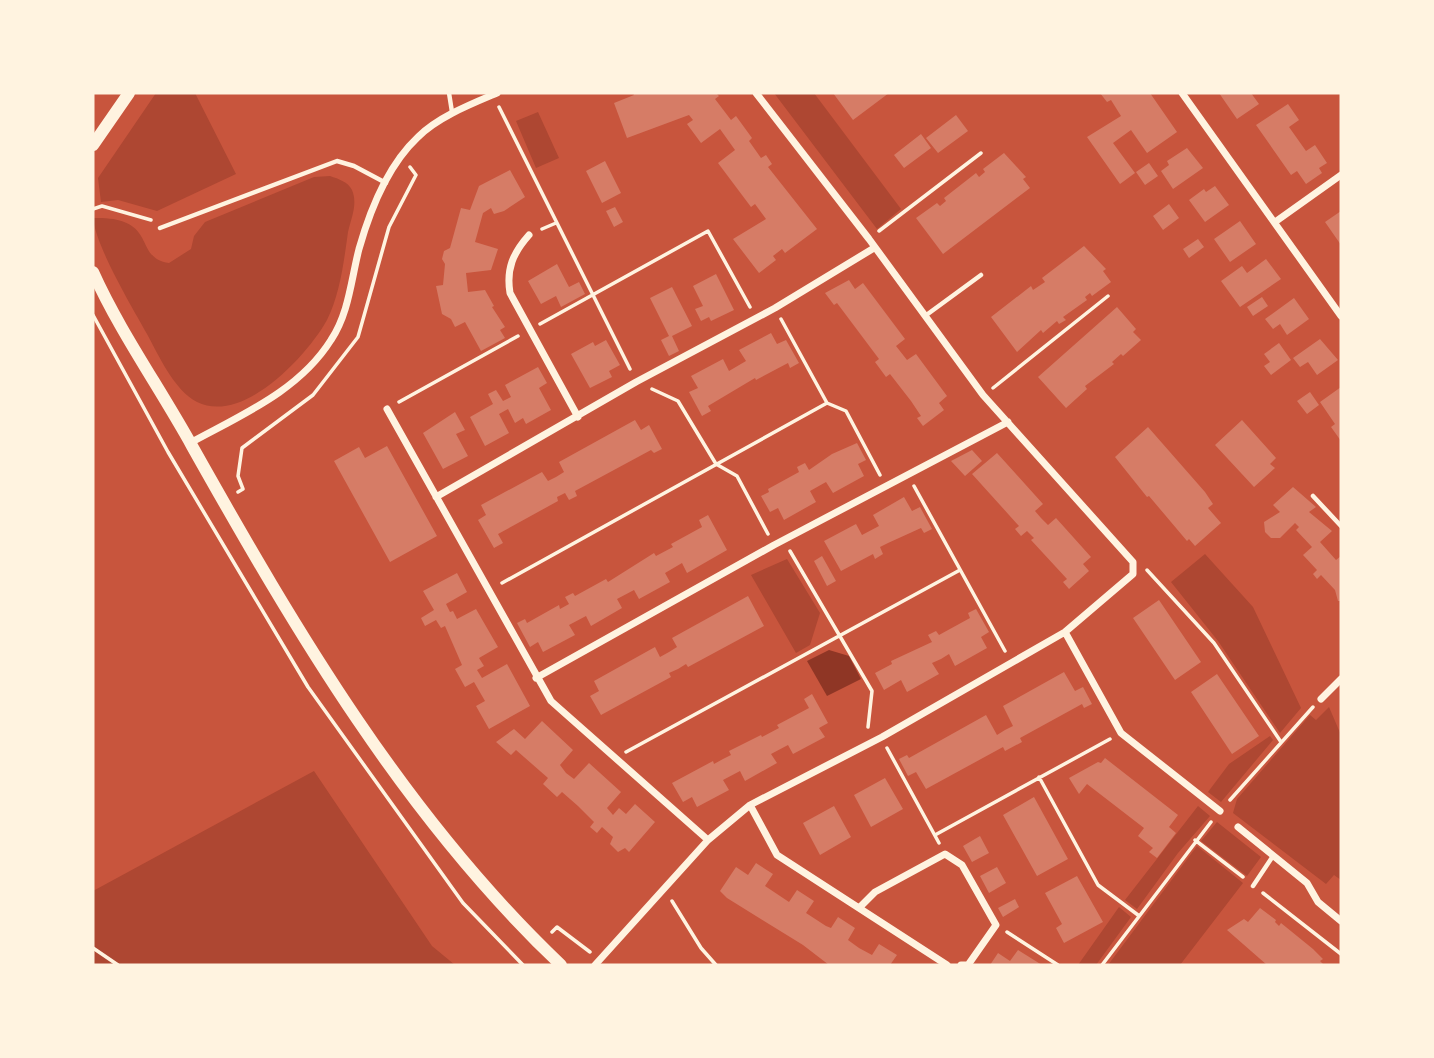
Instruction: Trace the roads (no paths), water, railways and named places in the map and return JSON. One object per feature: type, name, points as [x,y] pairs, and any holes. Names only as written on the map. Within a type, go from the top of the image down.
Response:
[{"type":"street","points":[[93,145],[130,93]]},
{"type":"street","points":[[190,443],[280,393],[310,368],[346,309],[366,228],[386,183],[418,136],[453,114],[495,93]]},
{"type":"street","points":[[595,965],[665,891],[708,840],[750,805],[882,737],[1065,632],[1119,589],[1133,574],[1133,562],[983,396],[869,239],[756,93]]},
{"type":"street","points":[[1182,93],[1341,316]]},
{"type":"street","points":[[1275,222],[1341,175]]},
{"type":"street","points":[[529,235],[514,252],[508,277],[510,293],[578,416]]},
{"type":"street","points":[[436,497],[636,382],[775,308],[874,248]]},
{"type":"street","points":[[93,272],[190,443],[327,673],[404,786],[487,890],[561,965]]},
{"type":"street","points":[[387,409],[551,701],[708,840]]},
{"type":"street","points":[[536,678],[774,545],[1008,422]]},
{"type":"street","points":[[1065,632],[1121,733],[1220,811]]},
{"type":"street","points":[[1321,699],[1341,679]]},
{"type":"street","points":[[750,805],[777,855],[947,965]]},
{"type":"street","points":[[1238,827],[1307,883],[1318,902],[1341,921]]},
{"type":"street","points":[[860,907],[875,892],[945,854],[962,865],[996,925],[968,965],[961,965]]},
{"type":"lane","points":[[449,93],[453,114]]},
{"type":"lane","points":[[160,228],[337,161],[354,166],[386,183]]},
{"type":"lane","points":[[925,316],[981,275]]},
{"type":"lane","points":[[1313,496],[1341,526]]},
{"type":"lane","points":[[1253,886],[1274,856]]}]
